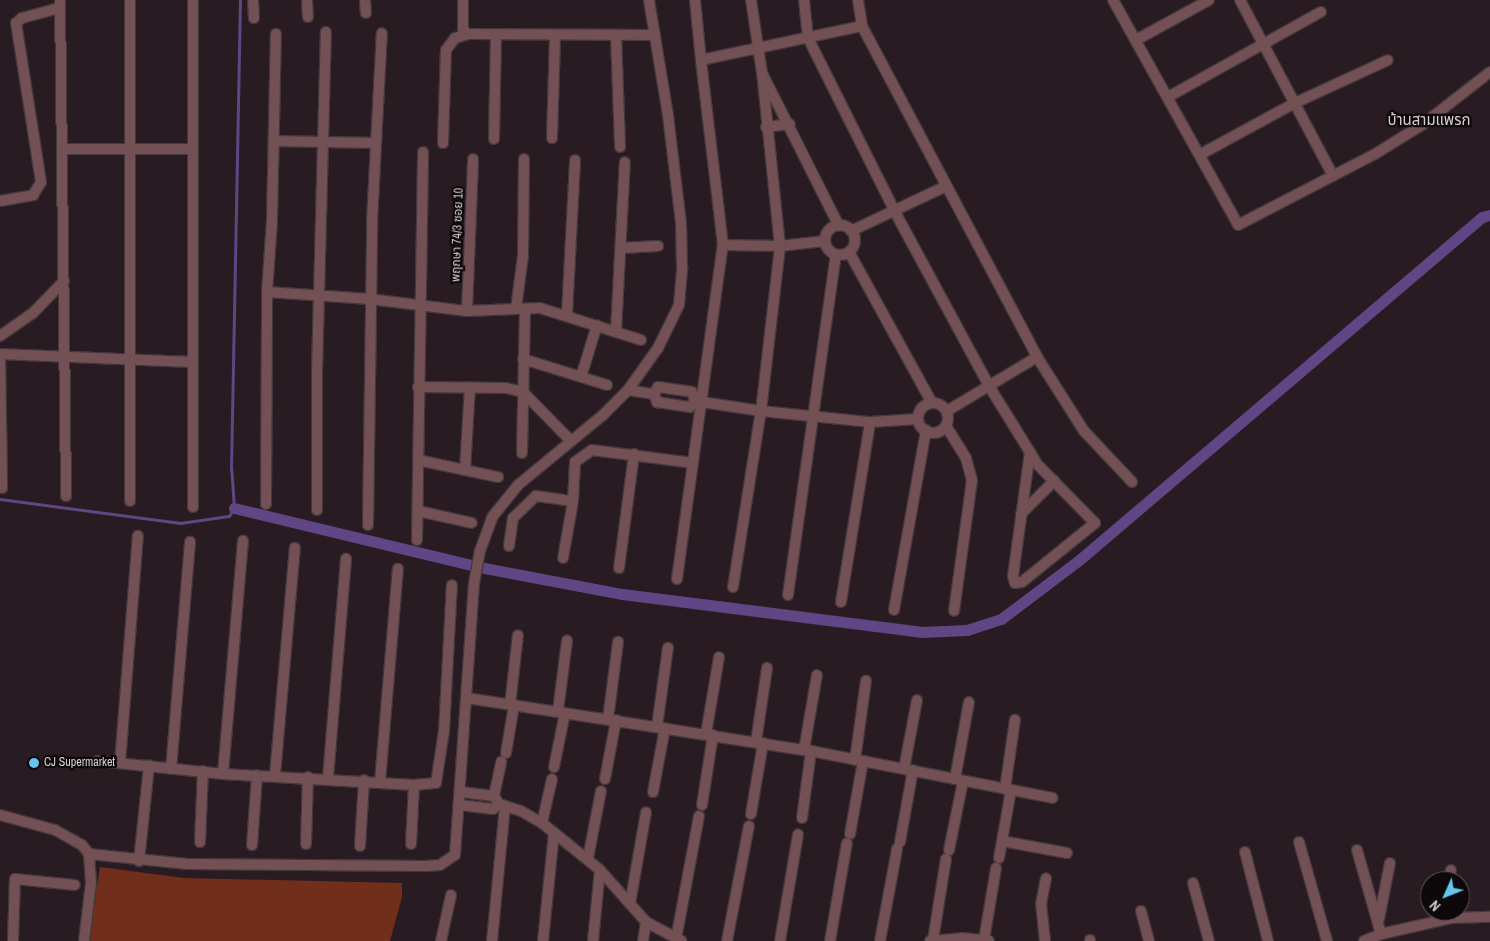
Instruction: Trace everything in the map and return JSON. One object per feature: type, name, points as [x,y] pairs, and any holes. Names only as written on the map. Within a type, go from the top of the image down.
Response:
[{"type":"street","points":[[130,0],[130,502]]},
{"type":"street","points":[[193,0],[193,508]]},
{"type":"street","points":[[253,0],[254,18]]},
{"type":"street","points":[[307,0],[308,17]]},
{"type":"street","points":[[366,0],[366,13]]},
{"type":"street","points":[[463,0],[463,30],[468,34]]},
{"type":"street","points":[[89,854],[139,861],[319,866],[440,865],[455,855],[461,792],[474,584],[480,551],[493,516],[502,502],[540,464],[571,441],[628,390],[670,328],[679,305],[682,276],[681,223],[649,0]]},
{"type":"street","points":[[677,579],[693,463],[698,401],[722,245],[694,0]]},
{"type":"street","points":[[734,587],[761,411],[780,246],[766,127],[762,73],[756,51],[751,0]]},
{"type":"street","points":[[804,0],[808,38],[894,212],[989,386],[1030,452],[1054,481],[1095,523],[1022,582],[1015,583],[1013,576],[1030,452]]},
{"type":"street","points":[[858,0],[862,26],[1036,357],[1084,431],[1132,482]]},
{"type":"street","points":[[1113,0],[1201,154],[1238,225],[1333,176],[1422,125],[1490,72]]},
{"type":"street","points":[[1136,40],[1209,0]]},
{"type":"street","points":[[1240,0],[1333,176]]},
{"type":"street","points":[[0,201],[33,195],[41,182],[16,23],[22,18],[60,4],[66,496]]},
{"type":"street","points":[[1168,97],[1322,12]]},
{"type":"street","points":[[701,60],[756,51],[862,26]]},
{"type":"street","points":[[317,510],[326,32]]},
{"type":"street","points":[[368,525],[370,299],[375,143],[382,33]]},
{"type":"street","points":[[266,504],[267,292],[274,141],[276,34]]},
{"type":"street","points":[[443,143],[446,50],[455,38],[468,34],[655,35]]},
{"type":"street","points":[[494,139],[496,35]]},
{"type":"street","points":[[552,138],[555,35]]},
{"type":"street","points":[[616,36],[620,148]]},
{"type":"street","points":[[1201,154],[1295,103],[1388,60]]},
{"type":"street","points":[[762,73],[790,124],[839,226],[851,231],[946,186]]},
{"type":"street","points":[[766,127],[790,124]]},
{"type":"street","points":[[274,141],[375,143]]},
{"type":"street","points":[[62,150],[193,149]]},
{"type":"street","points":[[417,540],[419,304],[423,152]]},
{"type":"street","name":"พฤกษา 74/3 ซอย 10","points":[[467,311],[473,159]]},
{"type":"street","points":[[522,453],[523,359],[521,309],[524,159]]},
{"type":"street","points":[[567,314],[575,160]]},
{"type":"street","points":[[616,331],[622,248],[625,162]]},
{"type":"street","points":[[839,226],[827,232],[825,241],[828,249],[836,254],[849,252]]},
{"type":"street","points":[[849,252],[854,240],[851,231]]},
{"type":"street","points":[[722,245],[780,246],[825,241]]},
{"type":"street","points":[[622,248],[658,246]]},
{"type":"street","points":[[849,252],[932,403]]},
{"type":"street","points":[[788,595],[836,254]]},
{"type":"street","points":[[0,336],[32,314],[64,281]]},
{"type":"street","points":[[267,292],[370,299],[467,311],[521,309],[567,314],[641,340]]},
{"type":"street","points":[[581,377],[597,325]]},
{"type":"street","points":[[2,488],[0,354],[194,362]]},
{"type":"street","points":[[946,411],[1036,357]]},
{"type":"street","points":[[523,359],[607,385]]},
{"type":"street","points":[[418,387],[506,388],[523,392],[571,441]]},
{"type":"street","points":[[465,470],[470,387]]},
{"type":"street","points":[[654,394],[658,387],[692,392],[698,401]]},
{"type":"street","points":[[628,390],[654,394]]},
{"type":"street","points":[[654,394],[657,402],[690,407],[698,401],[761,411],[870,422],[918,419]]},
{"type":"street","points":[[946,426],[935,433],[926,430],[918,419],[920,410],[932,403],[941,405],[946,411],[946,426],[966,458],[972,480],[954,612]]},
{"type":"street","points":[[841,602],[870,422]]},
{"type":"street","points":[[894,610],[926,430]]},
{"type":"street","points":[[563,558],[573,501],[574,462],[592,450],[693,463]]},
{"type":"street","points":[[619,568],[634,454]]},
{"type":"street","points":[[418,460],[498,477]]},
{"type":"street","points":[[1021,514],[1054,481]]},
{"type":"street","points":[[509,546],[513,518],[536,496],[573,501]]},
{"type":"street","points":[[418,511],[472,523]]},
{"type":"street","points":[[120,763],[138,536]]},
{"type":"street","points":[[223,774],[243,541]]},
{"type":"street","points":[[171,769],[190,542]]},
{"type":"street","points":[[275,775],[295,548]]},
{"type":"street","points":[[328,778],[346,559]]},
{"type":"street","points":[[380,782],[398,569]]},
{"type":"street","points":[[98,761],[223,774],[275,775],[414,784],[436,783],[439,778],[452,585]]},
{"type":"street","points":[[492,941],[503,757],[512,705],[518,635]]},
{"type":"street","points":[[554,767],[562,712],[567,641]]},
{"type":"street","points":[[605,779],[618,642]]},
{"type":"street","points":[[653,792],[668,648]]},
{"type":"street","points":[[702,805],[720,657]]},
{"type":"street","points":[[751,814],[767,668]]},
{"type":"street","points":[[802,818],[816,675]]},
{"type":"street","points":[[830,941],[849,838],[859,760],[866,681]]},
{"type":"street","points":[[467,698],[808,750],[1052,798]]},
{"type":"street","points":[[880,941],[898,845],[917,700]]},
{"type":"street","points":[[970,702],[948,855],[931,941],[987,940],[997,863],[1002,841],[1015,720]]},
{"type":"street","points":[[139,861],[149,766]]},
{"type":"street","points":[[200,842],[204,771]]},
{"type":"street","points":[[252,845],[257,775]]},
{"type":"street","points":[[306,844],[308,777]]},
{"type":"street","points":[[542,823],[552,779]]},
{"type":"street","points":[[360,846],[364,780]]},
{"type":"street","points":[[411,844],[414,784]]},
{"type":"street","points":[[588,858],[601,791]]},
{"type":"street","points":[[461,792],[500,802],[542,823],[588,858],[646,922],[678,940],[698,816]]},
{"type":"street","points":[[460,805],[493,809],[500,802]]},
{"type":"street","points":[[630,904],[646,812]]},
{"type":"street","points":[[0,815],[55,830],[82,845],[89,854],[91,883],[84,941]]},
{"type":"street","points":[[727,941],[749,826]]},
{"type":"street","points":[[543,941],[554,833]]},
{"type":"street","points":[[780,941],[798,835]]},
{"type":"street","points":[[1002,841],[1067,853]]},
{"type":"street","points":[[1299,842],[1327,941]]},
{"type":"street","points":[[1357,850],[1381,934]]},
{"type":"street","points":[[1245,852],[1268,941]]},
{"type":"street","points":[[1378,923],[1390,863]]},
{"type":"street","points":[[593,941],[600,870]]},
{"type":"street","points":[[1045,941],[1041,904],[1046,878]]},
{"type":"street","points":[[13,941],[16,879],[75,885]]},
{"type":"street","points":[[1193,883],[1209,941]]},
{"type":"street","points":[[441,941],[451,895]]},
{"type":"street","points":[[1141,911],[1149,941]]},
{"type":"street","points":[[1470,916],[1490,917]]},
{"type":"street","points":[[1364,941],[1425,921]]},
{"type":"street","points":[[643,941],[646,922]]},
{"type":"shaded area","points":[[100,867],[184,878],[402,883],[402,897],[390,941],[88,941]]},
{"type":"waterway","points":[[0,499],[180,523],[229,516],[234,508],[231,469],[240,0]]},
{"type":"waterway","points":[[234,508],[479,567],[622,594],[921,632],[967,630],[1001,619],[1078,561],[1482,217],[1490,215]]},
{"type":"place","name":"CJ Supermarket","points":[[34,763]]},
{"type":"district","name":"บ้านสามแพรก","points":[[1429,120]]}]
